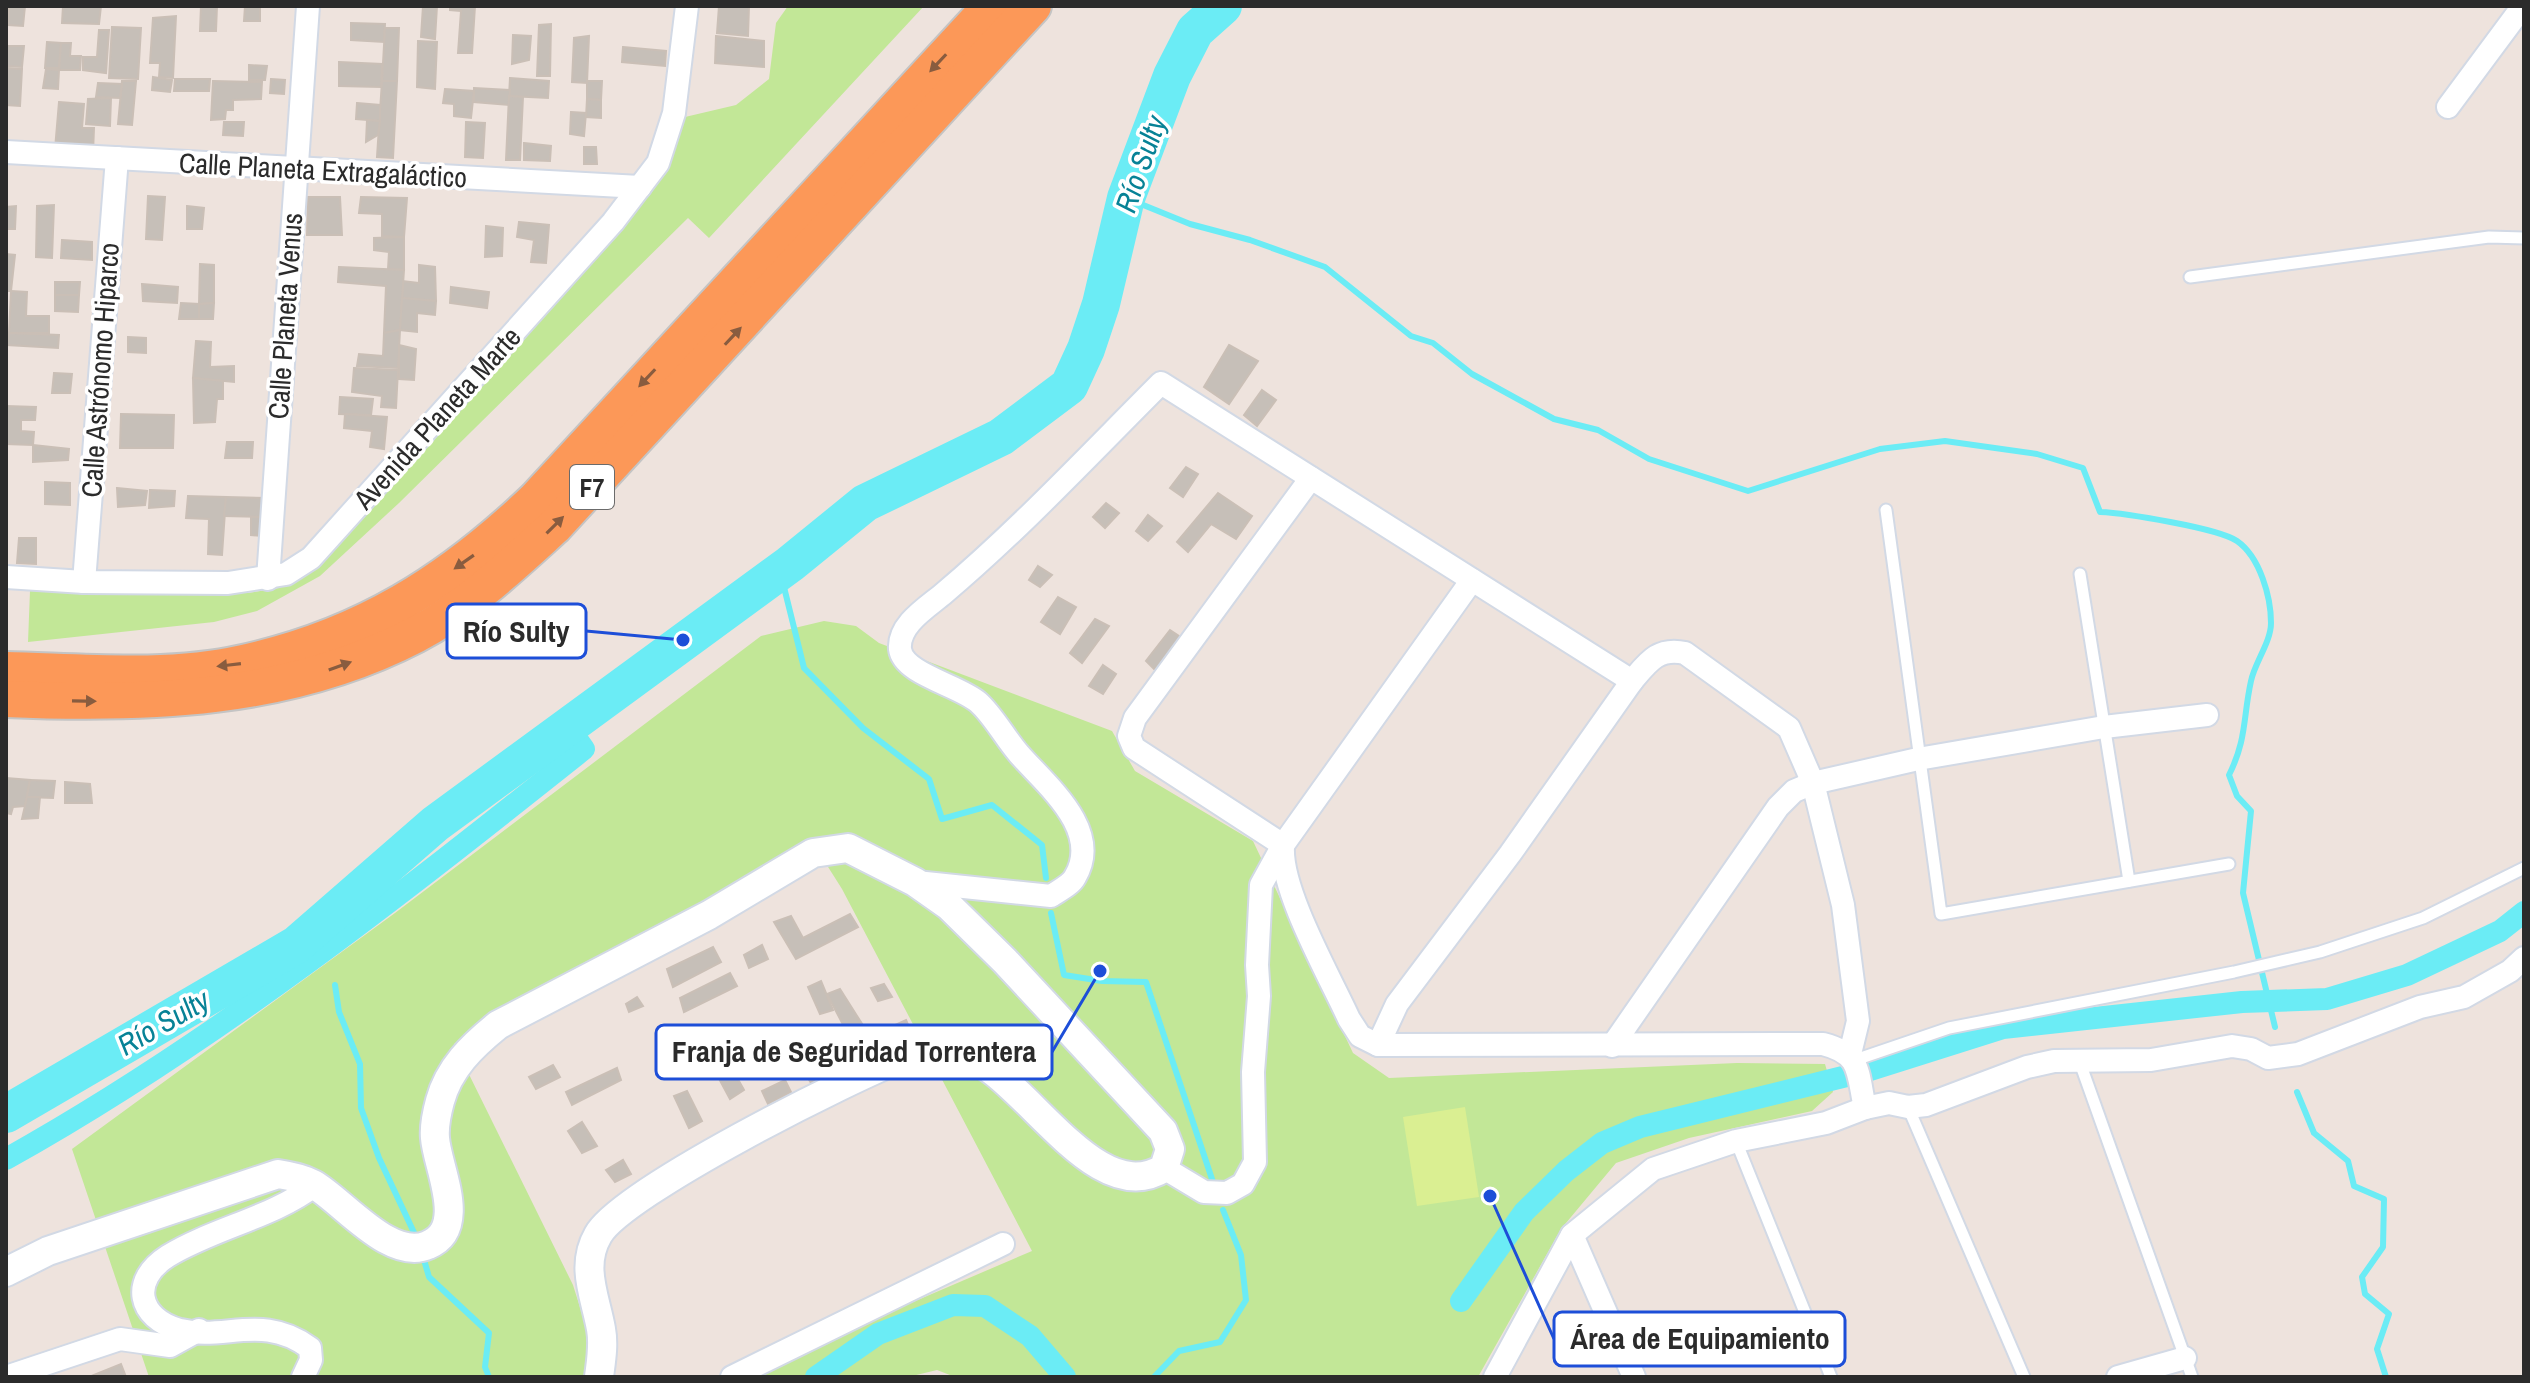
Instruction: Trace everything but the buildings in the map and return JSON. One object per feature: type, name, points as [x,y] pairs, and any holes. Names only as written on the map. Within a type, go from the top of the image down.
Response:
[{"type":"highway","name":"F7","points":[[6,670],[168,672],[242,664],[340,634],[410,600],[484,548],[536,499],[991,6]]},
{"type":"highway","name":"F7","points":[[6,699],[166,701],[255,690],[337,668],[416,635],[475,595],[554,527],[1033,6]]},
{"type":"street","name":"Calle Planeta Venus","points":[[268,579],[308,6]]},
{"type":"street","name":"Avenida Planeta Marte","points":[[6,577],[84,582],[228,583],[286,574],[311,558],[658,163],[674,113],[687,6]]},
{"type":"street","points":[[2448,107],[2514,10]]},
{"type":"street","name":"Calle Planeta Extragaláctico","points":[[6,152],[640,187]]},
{"type":"street","name":"Calle Astrónomo Hiparco","points":[[84,582],[117,158]]},
{"type":"street","points":[[915,882],[1051,896],[1075,879],[1082,853],[1080,836],[1065,803],[1020,755],[979,703],[954,686],[911,669],[900,653],[901,634],[916,616],[1001,545],[1161,383],[1632,681]]},
{"type":"street","points":[[1283,845],[1134,748],[1129,736],[1135,718],[1311,478]]},
{"type":"street","points":[[1164,1168],[1204,1192],[1227,1193],[1243,1184],[1255,1162],[1253,1072],[1259,996],[1257,965],[1261,885],[1283,845],[1472,580]]},
{"type":"street","points":[[1378,1045],[1397,1004],[1510,854],[1632,681],[1654,657],[1669,649],[1685,653],[1789,728],[1813,783],[1843,905],[1858,1021],[1852,1057],[1865,1108]]},
{"type":"street","points":[[1612,1046],[1778,807],[1794,791],[1813,783],[1918,759],[2104,727],[2207,715]]},
{"type":"street","points":[[1283,845],[1282,862],[1289,886],[1349,1019],[1360,1036],[1378,1045],[1801,1043],[1823,1044],[1852,1057]]},
{"type":"street","points":[[6,1272],[48,1251],[278,1174],[297,1177],[315,1185],[387,1240],[409,1246],[427,1246],[437,1239],[447,1222],[448,1202],[434,1135],[440,1101],[451,1075],[469,1049],[498,1025],[709,915],[813,853],[848,848],[915,882],[949,906],[1005,961],[1163,1131],[1170,1149],[1164,1168],[1151,1176],[1120,1175],[1063,1136],[982,1064],[956,1051],[909,1055],[805,1103],[755,1131],[660,1186],[615,1216],[599,1232],[590,1251],[588,1268],[601,1332],[599,1377]]},
{"type":"street","points":[[1495,1377],[1572,1235],[1653,1169],[1736,1141],[1826,1123],[1865,1108],[1889,1103],[1908,1107],[1959,1094],[2027,1067],[2079,1060],[2151,1060],[2232,1046],[2251,1049],[2268,1058],[2298,1054],[2420,1007],[2464,997],[2510,971],[2524,958]]},
{"type":"street","points":[[303,1377],[311,1360],[310,1348],[300,1341],[269,1330],[182,1330],[149,1313],[143,1298],[143,1282],[152,1266],[217,1230],[293,1202],[315,1185]]},
{"type":"street","points":[[1572,1235],[1634,1377]]},
{"type":"street","points":[[732,1377],[1003,1244]]},
{"type":"street","points":[[6,1377],[120,1339],[170,1346],[199,1330]]},
{"type":"street","points":[[2118,1377],[2189,1368]]},
{"type":"lane","points":[[2190,277],[2489,237],[2524,238]]},
{"type":"lane","points":[[1886,510],[1941,914],[2229,864]]},
{"type":"lane","points":[[2080,574],[2129,881]]},
{"type":"lane","points":[[1852,1057],[1949,1028],[2320,952],[2423,918],[2524,868]]},
{"type":"lane","points":[[2079,1060],[2189,1368]]},
{"type":"lane","points":[[1908,1107],[2024,1377]]},
{"type":"lane","points":[[1736,1141],[1831,1377]]},
{"type":"green space","points":[[788,6],[924,6],[709,238],[688,218],[399,503],[320,576],[257,611],[214,622],[28,642],[30,591],[248,593],[279,588],[310,569],[668,156],[685,117],[736,105],[769,79],[776,23]]},
{"type":"green space","points":[[824,621],[856,626],[879,643],[1112,731],[1135,771],[1253,841],[1353,1053],[1389,1078],[1737,1063],[1825,1064],[1833,1092],[1812,1111],[1689,1138],[1616,1163],[1561,1229],[1478,1377],[955,1377],[937,1370],[908,1377],[758,1377],[899,1308],[1032,1251],[842,889],[811,840],[454,1044],[573,1285],[590,1339],[590,1377],[149,1377],[72,1149],[395,913],[761,636]]},
{"type":"green space","points":[[1465,1107],[1479,1197],[1417,1206],[1403,1117]]},
{"type":"waterway","name":"Río Sulty","points":[[6,1114],[296,945],[435,824],[790,564],[865,503],[1001,437],[1069,386],[1101,304],[1126,198],[1172,76],[1195,31],[1223,6]]},
{"type":"waterway","points":[[1126,198],[1190,224],[1250,240],[1325,267],[1411,336],[1433,343],[1472,374],[1554,419],[1598,430],[1649,459],[1748,491],[1880,449],[1945,441],[2037,454],[2083,468],[2100,512],[2192,526],[2237,541],[2258,567],[2266,590],[2271,623],[2266,645],[2253,674],[2242,739],[2229,775],[2237,796],[2251,811],[2243,893],[2275,1027]]},
{"type":"waterway","points":[[780,571],[804,668],[863,728],[929,779],[942,819],[992,805],[1042,845],[1046,878]]},
{"type":"waterway","points":[[6,1159],[158,1067],[232,1017],[445,859],[584,749],[567,725]]},
{"type":"waterway","points":[[1461,1301],[1524,1212],[1566,1171],[1602,1143],[1640,1127],[1867,1071],[2003,1028],[2242,1002],[2327,999],[2407,975],[2500,931],[2524,912]]},
{"type":"waterway","points":[[1051,913],[1064,975],[1102,981],[1146,982],[1215,1188]]},
{"type":"waterway","points":[[335,985],[339,1012],[360,1064],[361,1108],[379,1158],[417,1239]]},
{"type":"waterway","points":[[2297,1092],[2314,1133],[2348,1161],[2354,1186],[2384,1199],[2383,1247],[2362,1277],[2365,1294],[2389,1314],[2377,1349],[2386,1377]]},
{"type":"waterway","points":[[1154,1377],[1179,1351],[1220,1342],[1246,1300],[1241,1255],[1223,1210]]},
{"type":"waterway","points":[[422,1253],[429,1277],[489,1333],[485,1367],[489,1377]]},
{"type":"waterway","points":[[816,1377],[878,1334],[953,1305],[985,1306],[1030,1336],[1065,1377]]},
{"type":"place","name":"Río Sulty","points":[[683,640]]},
{"type":"place","name":"Franja de Seguridad Torrentera","points":[[1100,971]]},
{"type":"place","name":"Área de Equipamiento","points":[[1490,1196]]}]
